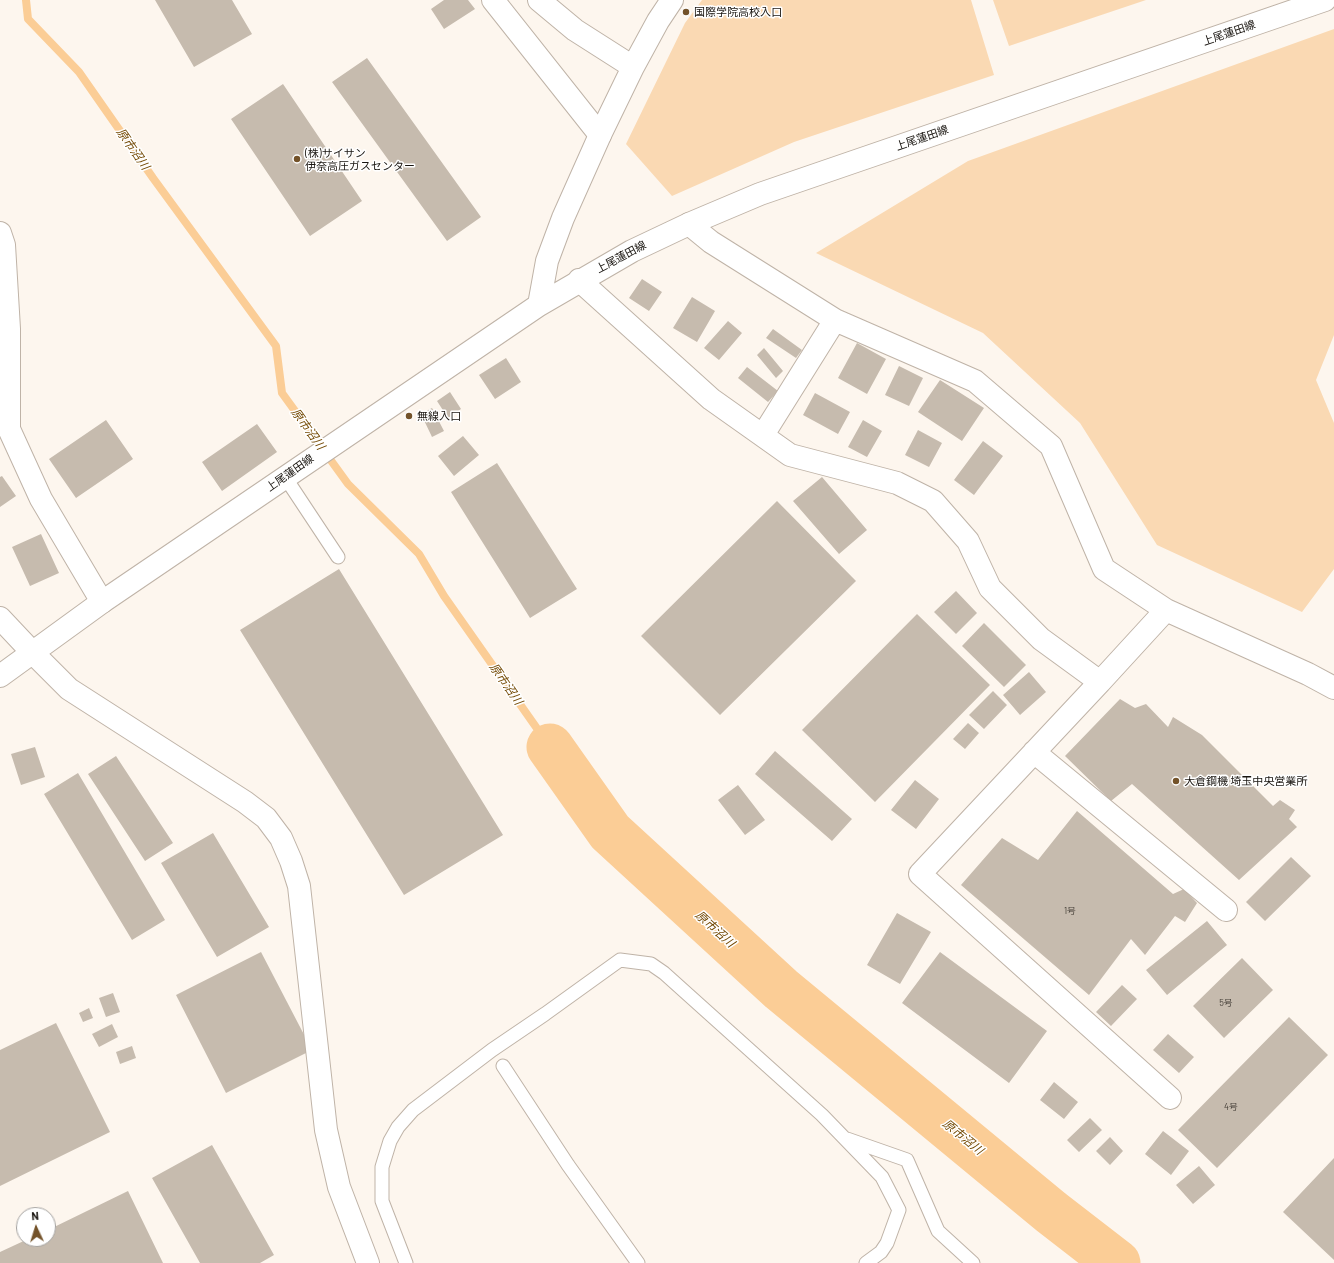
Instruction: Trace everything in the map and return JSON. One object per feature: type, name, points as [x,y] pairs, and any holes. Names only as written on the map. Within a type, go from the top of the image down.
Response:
[{"type":"street","points":[[493,0],[600,135]]},
{"type":"street","points":[[539,0],[575,30],[633,67]]},
{"type":"street","points":[[539,305],[547,261],[563,218],[600,135],[633,67],[672,0]]},
{"type":"street","name":"上尾蓮田線","points":[[0,676],[102,602],[539,305],[579,280],[632,251],[689,224],[760,194],[826,170],[1325,0]]},
{"type":"street","points":[[689,224],[711,242],[835,320],[975,381],[1051,446],[1104,569],[1166,610],[1308,674],[1334,688]]},
{"type":"street","points":[[0,233],[4,245],[9,329],[9,429],[41,499],[102,602]]},
{"type":"street","points":[[579,280],[711,399],[790,455],[897,483],[932,501],[968,541],[990,588],[1041,639],[1100,682]]},
{"type":"street","points":[[763,436],[835,320]]},
{"type":"street","points":[[1166,610],[920,874],[1170,1098]]},
{"type":"street","points":[[0,618],[69,689],[245,802],[266,818],[281,838],[291,861],[299,886],[326,1130],[339,1187],[368,1263]]},
{"type":"street","points":[[1034,752],[1226,910]]},
{"type":"lane","points":[[285,477],[338,557]]},
{"type":"lane","points":[[406,1263],[382,1201],[382,1167],[390,1140],[398,1127],[413,1110],[492,1050],[620,960],[651,964],[664,973],[822,1115],[882,1177],[899,1210],[887,1243],[880,1252],[866,1263]]},
{"type":"lane","points":[[503,1066],[568,1165],[638,1263]]},
{"type":"lane","points":[[843,1137],[907,1160],[938,1231],[973,1263]]},
{"type":"shaded area","points":[[702,0],[971,0],[994,75],[794,142],[672,196],[626,144],[685,23]]},
{"type":"shaded area","points":[[993,0],[1146,0],[1009,46]]},
{"type":"shaded area","points":[[1334,29],[1334,335],[1316,380],[1334,423],[1334,569],[1302,612],[1157,545],[1080,423],[983,333],[816,253],[968,161]]},
{"type":"building","points":[[155,0],[232,0],[252,34],[194,67]]},
{"type":"building","points":[[444,0],[468,0],[475,9],[444,29],[431,9]]},
{"type":"building","points":[[367,58],[481,217],[447,241],[332,82]]},
{"type":"building","points":[[283,84],[362,201],[310,236],[231,119]]},
{"type":"building","points":[[642,279],[662,292],[649,311],[629,298]]},
{"type":"building","points":[[692,297],[715,311],[697,342],[673,328]]},
{"type":"building","points":[[728,321],[742,333],[719,360],[704,348]]},
{"type":"building","points":[[773,329],[802,350],[796,358],[766,338]]},
{"type":"building","points":[[857,343],[886,359],[867,394],[838,378]]},
{"type":"building","points":[[764,348],[783,371],[776,378],[757,355]]},
{"type":"building","points":[[506,358],[521,382],[495,399],[479,375]]},
{"type":"building","points":[[899,366],[923,378],[909,406],[885,395]]},
{"type":"building","points":[[747,367],[778,391],[768,402],[738,378]]},
{"type":"building","points":[[940,380],[984,408],[962,441],[918,412]]},
{"type":"building","points":[[450,392],[461,409],[448,418],[437,401]]},
{"type":"building","points":[[815,393],[850,412],[838,434],[803,415]]},
{"type":"building","points":[[432,408],[444,431],[432,437],[421,414]]},
{"type":"building","points":[[106,420],[133,459],[76,498],[49,459]]},
{"type":"building","points":[[863,420],[882,431],[867,457],[848,447]]},
{"type":"building","points":[[257,424],[277,452],[222,491],[202,462]]},
{"type":"building","points":[[918,430],[942,443],[929,467],[905,455]]},
{"type":"building","points":[[463,436],[479,455],[454,476],[438,456]]},
{"type":"building","points":[[983,441],[1003,456],[974,495],[954,480]]},
{"type":"building","points":[[497,463],[577,589],[530,618],[451,492]]},
{"type":"building","points":[[2,476],[16,496],[0,507],[0,477]]},
{"type":"building","points":[[822,477],[867,530],[839,554],[793,501]]},
{"type":"building","points":[[777,501],[856,581],[720,715],[641,636]]},
{"type":"building","points":[[41,534],[59,573],[30,586],[12,547]]},
{"type":"building","points":[[339,569],[503,835],[404,895],[240,630]]},
{"type":"building","points":[[956,591],[977,613],[956,634],[934,612]]},
{"type":"building","points":[[917,614],[990,685],[875,802],[802,730]]},
{"type":"building","points":[[984,623],[1026,665],[1004,687],[962,646]]},
{"type":"building","points":[[1029,672],[1046,692],[1020,715],[1003,695]]},
{"type":"building","points":[[993,691],[1007,705],[984,729],[969,715]]},
{"type":"building","points":[[1120,699],[1135,708],[1146,704],[1168,727],[1173,717],[1202,735],[1273,806],[1280,800],[1295,810],[1289,819],[1297,827],[1239,880],[1132,784],[1111,801],[1065,756]]},
{"type":"building","points":[[968,723],[979,733],[965,749],[953,739]]},
{"type":"building","points":[[35,747],[45,777],[21,785],[11,754]]},
{"type":"building","points":[[775,751],[852,819],[832,841],[755,774]]},
{"type":"building","points":[[116,756],[173,843],[145,861],[88,774]]},
{"type":"building","points":[[78,773],[165,920],[132,940],[44,794]]},
{"type":"building","points":[[915,780],[939,799],[916,829],[891,810]]},
{"type":"building","points":[[738,785],[765,820],[745,835],[718,800]]},
{"type":"building","points":[[1077,811],[1173,894],[1184,889],[1197,903],[1185,922],[1175,916],[1145,955],[1131,939],[1089,995],[961,885],[1002,838],[1038,860]]},
{"type":"building","points":[[213,833],[269,927],[217,957],[161,863]]},
{"type":"building","points":[[1291,857],[1311,876],[1265,921],[1246,902]]},
{"type":"building","points":[[897,913],[931,932],[900,984],[867,965]]},
{"type":"building","points":[[1207,921],[1227,945],[1167,995],[1146,970]]},
{"type":"building","points":[[261,952],[312,1050],[226,1093],[176,995]]},
{"type":"building","points":[[940,952],[1047,1031],[1009,1083],[902,1003]]},
{"type":"building","points":[[1242,958],[1273,990],[1224,1038],[1193,1006]]},
{"type":"building","points":[[1122,985],[1137,999],[1111,1026],[1096,1012]]},
{"type":"building","points":[[113,993],[120,1012],[106,1017],[99,998]]},
{"type":"building","points":[[89,1008],[93,1018],[83,1022],[79,1013]]},
{"type":"building","points":[[1289,1017],[1328,1055],[1217,1168],[1178,1130]]},
{"type":"building","points":[[56,1023],[110,1132],[0,1186],[0,1050]]},
{"type":"building","points":[[112,1024],[118,1037],[99,1047],[92,1034]]},
{"type":"building","points":[[1168,1034],[1194,1057],[1179,1073],[1153,1050]]},
{"type":"building","points":[[132,1046],[136,1058],[120,1064],[116,1052]]},
{"type":"building","points":[[1054,1082],[1078,1102],[1064,1119],[1040,1100]]},
{"type":"building","points":[[1090,1118],[1102,1130],[1079,1152],[1067,1140]]},
{"type":"building","points":[[1163,1131],[1189,1151],[1171,1175],[1145,1154]]},
{"type":"building","points":[[1110,1137],[1123,1151],[1110,1165],[1096,1151]]},
{"type":"building","points":[[212,1145],[274,1255],[260,1263],[200,1263],[152,1178]]},
{"type":"building","points":[[1334,1158],[1334,1260],[1283,1212]]},
{"type":"building","points":[[1199,1166],[1215,1185],[1193,1204],[1176,1185]]},
{"type":"building","points":[[128,1191],[163,1263],[0,1263],[0,1252],[16,1245],[16,1247],[56,1247],[56,1226]]},
{"type":"waterway","name":"原市沼川","points":[[26,0],[28,19],[79,72],[153,178],[276,346],[282,393],[348,484],[419,554],[444,596],[550,747]]},
{"type":"waterway","name":"原市沼川","points":[[550,747],[610,832],[781,989],[1051,1212],[1117,1263]]},
{"type":"place","name":"国際学院高校入口","points":[[686,12]]},
{"type":"place","name":"(株)サイサン 伊奈高圧ガスセンター","points":[[297,159]]},
{"type":"place","name":"無線入口","points":[[409,416]]},
{"type":"place","name":"大倉鋼機 埼玉中央営業所","points":[[1176,781]]}]
